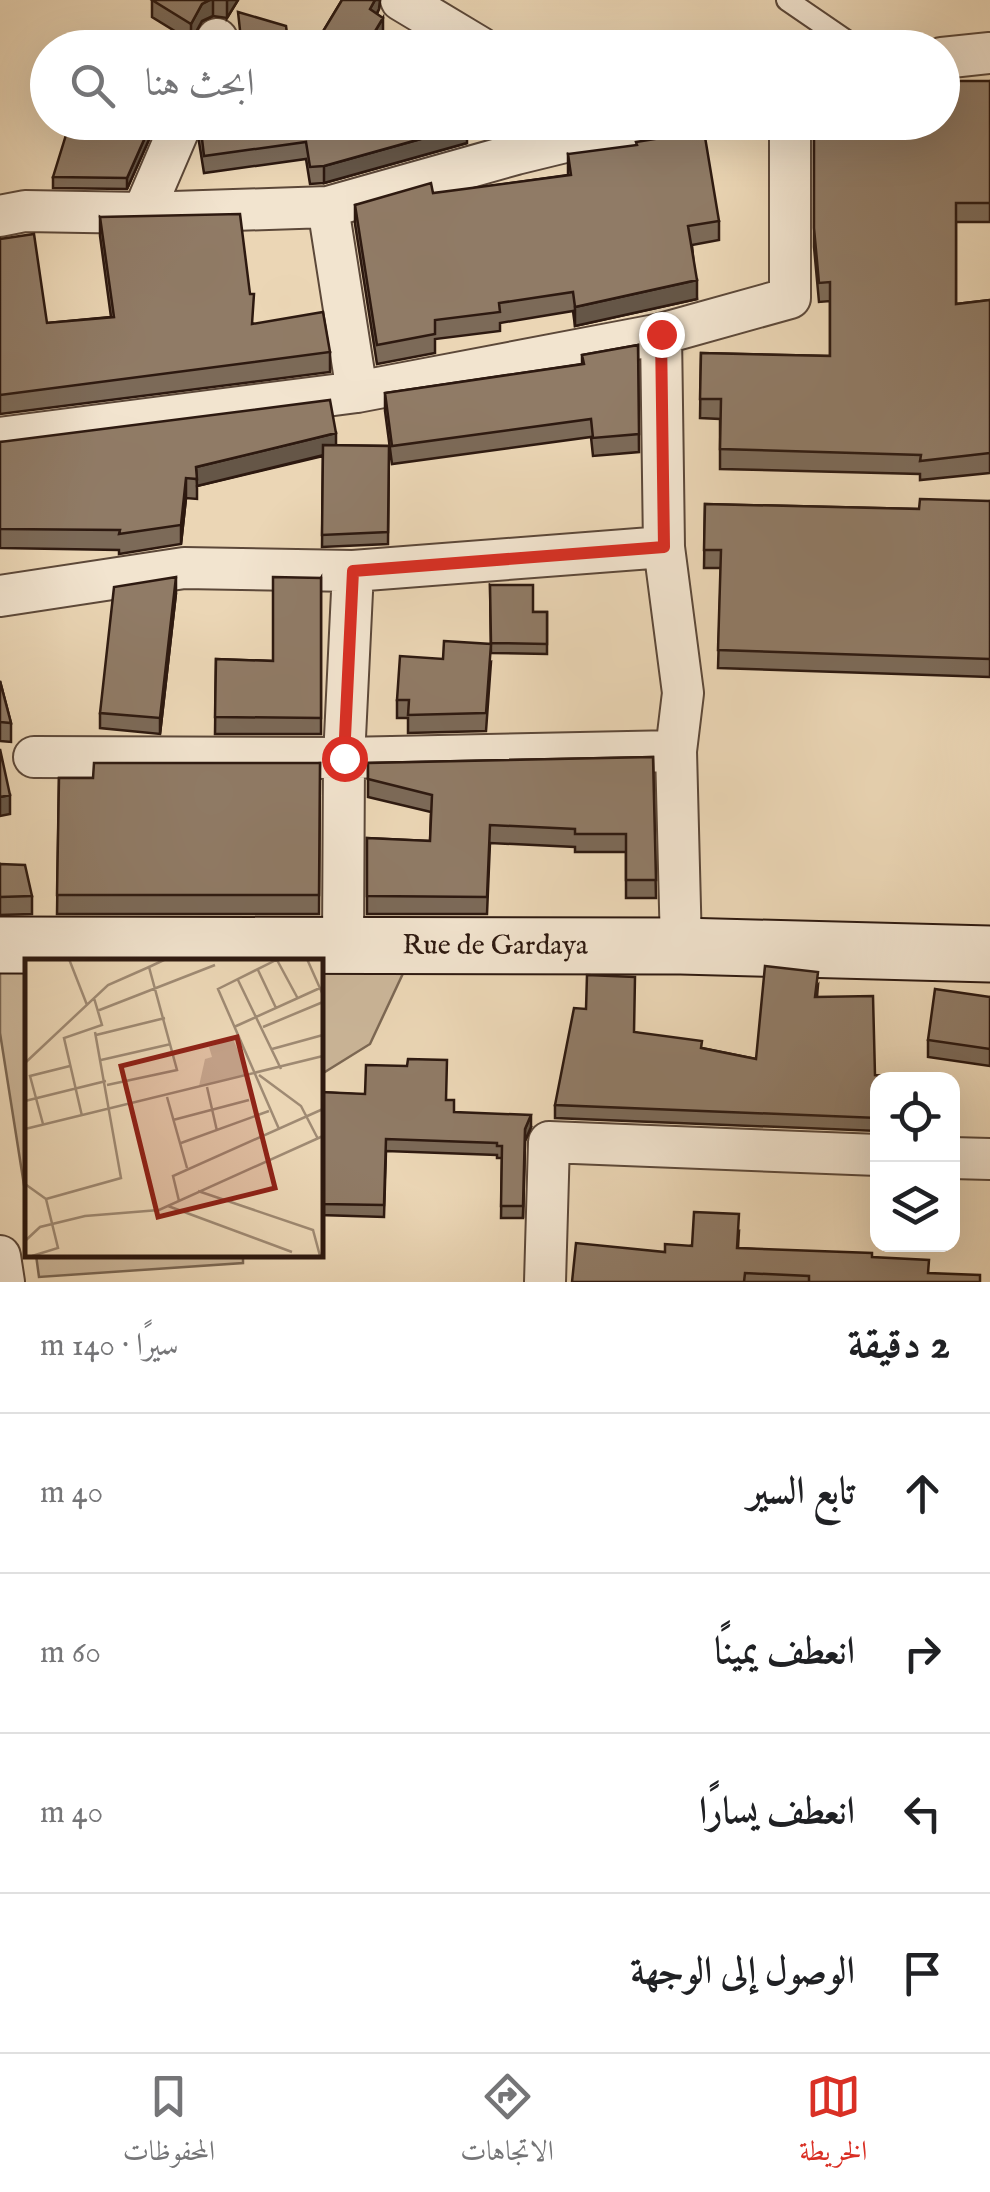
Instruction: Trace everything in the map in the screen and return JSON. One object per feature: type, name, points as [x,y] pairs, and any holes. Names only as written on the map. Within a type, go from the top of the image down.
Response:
[{"type":"street","points":[[401,0],[451,30]]},
{"type":"street","points":[[960,56],[990,52]]},
{"type":"street","points":[[143,213],[174,140]]},
{"type":"street","points":[[0,216],[25,211],[143,213],[328,207],[569,140]]},
{"type":"street","points":[[0,438],[357,392],[661,334],[790,298],[790,140]]},
{"type":"street","points":[[328,207],[357,392]]},
{"type":"street","points":[[661,334],[664,547],[682,693],[676,751],[680,946]]},
{"type":"street","points":[[0,596],[184,568],[353,571],[664,547]]},
{"type":"street","points":[[342,946],[344,758],[353,571]]},
{"type":"street","points":[[34,757],[344,758],[676,751]]},
{"type":"street","name":"Rue de Gardaya","points":[[0,945],[680,946],[990,954]]},
{"type":"street","points":[[545,1282],[549,1142],[870,1155]]},
{"type":"street","points":[[960,1158],[990,1159]]},
{"type":"street","points":[[0,1256],[4,1282]]},
{"type":"lane","points":[[787,0],[831,30]]},
{"type":"shaded area","points":[[0,966],[25,966],[25,1191],[0,1033]]},
{"type":"shaded area","points":[[322,967],[406,967],[370,1044],[322,1074]]},
{"type":"shaded area","points":[[36,1257],[243,1257],[243,1263],[39,1277]]},
{"type":"building","points":[[152,0],[210,0],[202,4],[191,24]]},
{"type":"building","points":[[342,0],[375,0],[370,9],[383,18],[376,30],[324,30]]},
{"type":"building","points":[[238,12],[286,26],[287,30],[240,30]]},
{"type":"building","points":[[960,81],[990,81],[990,203],[956,203],[956,304],[990,300],[990,453],[920,461],[921,455],[720,449],[721,399],[700,399],[701,353],[830,356],[830,282],[819,283],[814,228],[814,140],[960,140]]},
{"type":"building","points":[[64,140],[144,140],[127,178],[53,177]]},
{"type":"building","points":[[202,140],[417,140],[324,166],[310,167],[306,142],[204,156]]},
{"type":"building","points":[[706,140],[719,221],[688,226],[697,280],[575,307],[573,292],[499,303],[500,312],[435,320],[435,334],[377,345],[355,205],[431,183],[433,193],[571,175],[568,154],[637,145],[636,142]]},
{"type":"building","points":[[240,214],[250,294],[254,294],[252,324],[323,312],[330,352],[0,395],[0,239],[34,234],[47,323],[114,317],[100,217]]},
{"type":"building","points":[[638,345],[639,434],[593,438],[591,419],[392,446],[385,393],[584,364],[582,355]]},
{"type":"building","points":[[330,400],[336,433],[196,467],[197,479],[186,478],[181,525],[119,534],[120,530],[0,529],[0,442]]},
{"type":"building","points":[[323,445],[389,446],[388,532],[322,535]]},
{"type":"building","points":[[920,499],[990,501],[990,659],[718,650],[721,550],[704,550],[705,504],[919,509]]},
{"type":"building","points":[[176,577],[160,718],[100,713],[114,587]]},
{"type":"building","points":[[273,577],[321,578],[321,718],[215,717],[216,659],[273,661]]},
{"type":"building","points":[[490,585],[533,585],[533,612],[547,612],[547,644],[491,643]]},
{"type":"building","points":[[444,641],[491,644],[486,713],[408,715],[409,700],[397,700],[400,656],[443,659]]},
{"type":"building","points":[[0,681],[11,723],[0,722]]},
{"type":"building","points":[[0,749],[10,795],[0,797]]},
{"type":"building","points":[[653,757],[656,880],[626,880],[626,834],[575,834],[575,829],[490,825],[487,897],[367,896],[367,838],[430,841],[432,795],[368,779],[368,763]]},
{"type":"building","points":[[94,763],[320,763],[319,895],[57,895],[59,778],[93,778]]},
{"type":"building","points":[[0,864],[25,865],[32,896],[0,897]]},
{"type":"building","points":[[765,966],[818,972],[815,997],[873,996],[875,1072],[870,1072],[870,1118],[555,1105],[574,1008],[586,1009],[587,975],[635,977],[634,1032],[702,1041],[701,1048],[756,1059]]},
{"type":"building","points":[[935,989],[990,997],[990,1049],[928,1040]]},
{"type":"building","points":[[408,1059],[447,1060],[446,1100],[454,1100],[454,1112],[531,1115],[525,1129],[523,1206],[501,1206],[502,1146],[497,1143],[386,1139],[384,1205],[322,1204],[322,1092],[365,1094],[366,1065],[407,1066]]},
{"type":"building","points":[[694,1212],[739,1214],[737,1248],[872,1253],[872,1257],[929,1260],[928,1273],[980,1275],[980,1282],[809,1282],[809,1276],[745,1273],[744,1282],[572,1282],[576,1243],[665,1252],[665,1244],[692,1246]]},
{"type":"route","points":[[344,758],[353,571],[664,547],[661,334]]}]
